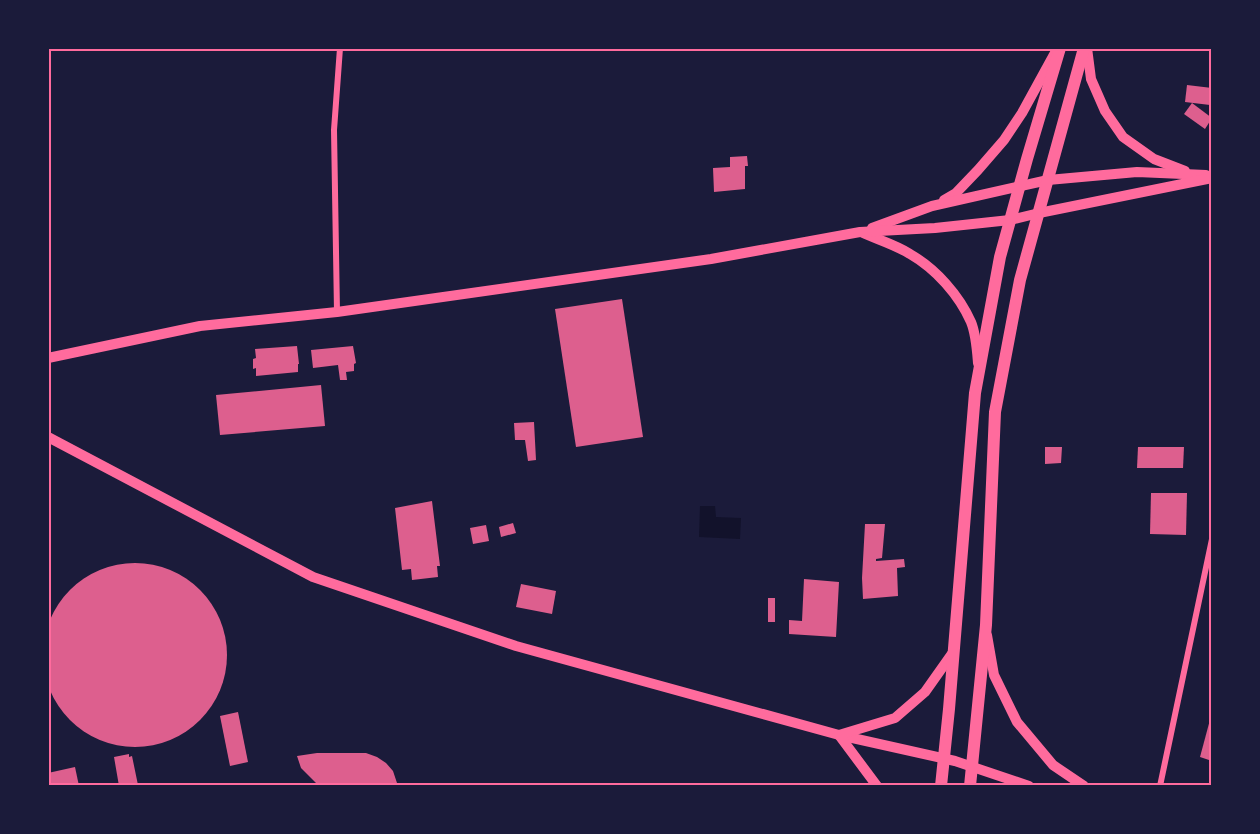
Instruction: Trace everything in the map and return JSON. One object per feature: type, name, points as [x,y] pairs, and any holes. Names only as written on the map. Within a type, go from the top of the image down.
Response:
[{"type":"main road","points":[[941,786],[975,393],[1000,257],[1059,48]]},
{"type":"main road","points":[[970,786],[986,625],[995,412],[1020,280],[1086,48]]},
{"type":"street","points":[[337,312],[334,130],[340,48]]},
{"type":"street","points":[[932,206],[956,193],[1004,140],[1059,48]]},
{"type":"street","points":[[1086,48],[1091,79],[1105,111],[1124,137],[1154,159],[1193,175]]},
{"type":"street","points":[[860,232],[932,206],[1048,180],[1137,172],[1212,177]]},
{"type":"street","points":[[48,358],[201,326],[337,312],[699,260],[860,232],[935,228],[1010,220],[1212,177]]},
{"type":"street","points":[[860,232],[909,253],[928,266],[943,281],[958,299],[971,323],[979,372]]},
{"type":"street","points":[[48,437],[313,577],[516,646],[839,735],[944,759],[1029,786]]},
{"type":"street","points":[[1160,786],[1212,538]]},
{"type":"street","points":[[986,625],[994,675],[1017,722],[1053,765],[1083,786]]},
{"type":"street","points":[[839,735],[895,718],[925,693],[954,651]]},
{"type":"street","points":[[839,735],[877,786]]},
{"type":"shaded area","points":[[700,506],[715,506],[716,517],[741,518],[740,539],[699,537]]},
{"type":"building","points":[[1187,85],[1212,88],[1210,105],[1185,102]]},
{"type":"building","points":[[1192,103],[1212,118],[1205,129],[1184,114]]},
{"type":"building","points":[[747,156],[745,189],[714,192],[713,168],[730,167],[730,157]]},
{"type":"building","points":[[622,299],[643,437],[576,447],[555,309]]},
{"type":"building","points":[[297,346],[298,372],[256,376],[256,368],[253,369],[253,359],[256,358],[255,349]]},
{"type":"building","points":[[353,346],[356,363],[354,371],[346,372],[347,380],[340,380],[338,365],[313,368],[311,350]]},
{"type":"building","points":[[321,385],[325,426],[220,435],[216,395]]},
{"type":"building","points":[[534,422],[536,460],[528,461],[525,440],[515,440],[514,423]]},
{"type":"building","points":[[1045,447],[1062,447],[1061,463],[1045,464]]},
{"type":"building","points":[[1138,447],[1184,447],[1183,468],[1137,468]]},
{"type":"building","points":[[1151,493],[1187,493],[1186,535],[1150,534]]},
{"type":"building","points":[[432,501],[440,566],[437,566],[438,577],[412,580],[411,569],[402,570],[395,508]]},
{"type":"building","points":[[513,523],[516,533],[501,537],[499,527]]},
{"type":"building","points":[[865,524],[885,524],[882,558],[876,561],[904,559],[905,567],[897,568],[898,596],[863,599]]},
{"type":"building","points":[[486,525],[489,541],[473,544],[470,528]]},
{"type":"building","points":[[135,563],[170,570],[200,590],[220,620],[227,655],[220,690],[200,720],[170,740],[135,747],[100,740],[70,720],[50,690],[43,655],[50,620],[70,590],[100,570]]},
{"type":"building","points":[[804,579],[839,582],[836,637],[789,634],[789,620],[802,621]]},
{"type":"building","points":[[521,584],[556,591],[552,614],[516,607]]},
{"type":"building","points":[[768,598],[775,598],[775,622],[768,622]]},
{"type":"building","points":[[238,712],[248,762],[230,766],[220,716]]},
{"type":"building","points":[[1212,717],[1212,761],[1200,757]]},
{"type":"building","points":[[317,753],[366,753],[377,757],[393,771],[398,786],[319,786],[301,768],[297,756]]},
{"type":"building","points":[[129,754],[129,757],[132,756],[138,785],[119,786],[114,757]]},
{"type":"building","points":[[75,767],[79,786],[48,786],[48,773]]},
{"type":"building","points":[[165,784],[193,784],[192,786],[158,785]]}]
